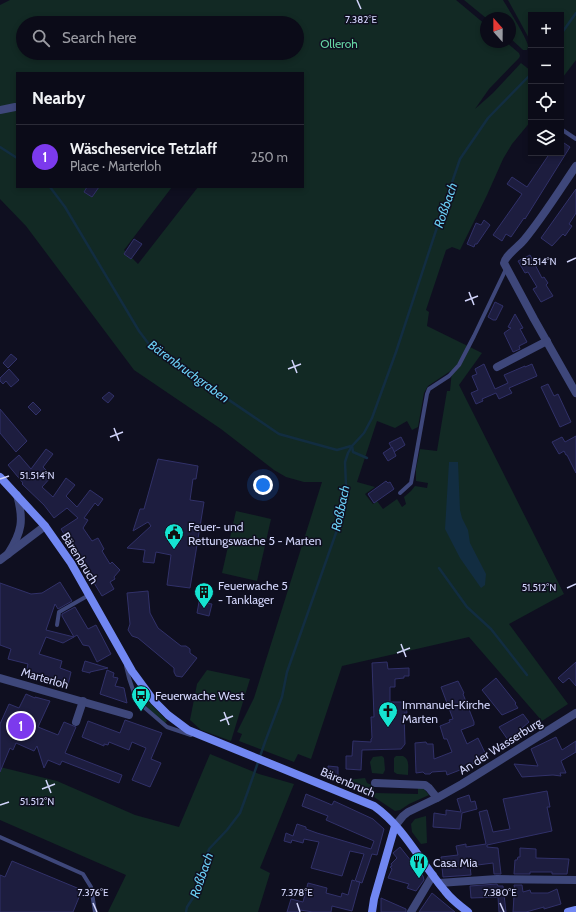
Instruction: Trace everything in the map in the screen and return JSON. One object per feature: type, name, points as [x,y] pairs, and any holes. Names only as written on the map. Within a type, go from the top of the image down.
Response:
[{"type":"main road","name":"Bärenbruch","points":[[0,477],[45,526],[71,563],[125,661],[146,692],[168,715],[188,730],[203,737],[367,802],[380,811],[395,826],[445,892],[467,912]]},
{"type":"main road","points":[[372,912],[374,899],[395,826]]},
{"type":"main road","points":[[568,912],[576,910]]},
{"type":"street","points":[[0,110],[15,107]]},
{"type":"street","points":[[576,166],[540,220],[517,248],[505,259],[504,263],[576,392]]},
{"type":"street","points":[[497,367],[547,341]]},
{"type":"street","points":[[8,554],[16,541],[22,522],[21,509],[17,495]]},
{"type":"street","points":[[0,560],[45,526]]},
{"type":"street","name":"Marterloh","points":[[0,678],[129,715]]},
{"type":"street","points":[[76,722],[83,701]]},
{"type":"street","name":"An der Wasserburg","points":[[395,826],[408,812],[462,784],[576,713]]},
{"type":"street","points":[[375,783],[425,785],[437,798]]},
{"type":"street","points":[[411,912],[433,875]]},
{"type":"street","points":[[439,883],[497,879],[576,880]]},
{"type":"lane","points":[[564,131],[576,139]]},
{"type":"lane","points":[[400,493],[411,482],[429,389],[449,376],[459,365],[506,269]]},
{"type":"lane","points":[[57,625],[59,612],[89,595]]},
{"type":"lane","name":"Bärenbruch","points":[[125,661],[135,696],[145,708],[167,727],[203,737]]},
{"type":"lane","points":[[0,837],[83,874],[91,887],[95,912]]},
{"type":"green space","name":"Olleroh","points":[[10,0],[456,0],[480,20],[480,48],[513,48],[519,53],[519,58],[489,89],[475,109],[493,93],[521,63],[528,69],[528,125],[512,144],[503,159],[460,250],[452,247],[446,250],[426,310],[429,312],[427,326],[482,353],[459,385],[564,594],[509,624],[568,704],[542,721],[469,637],[342,666],[311,759],[298,754],[294,762],[239,741],[242,734],[237,732],[254,698],[322,482],[304,482],[286,477],[274,470],[221,429],[134,370],[26,226],[0,199],[0,5]],"holes":[[[452,370],[450,391],[447,391],[437,451],[420,449],[416,469],[416,481],[428,483],[427,488],[415,486],[404,497],[406,504],[402,507],[397,499],[383,509],[377,501],[373,504],[365,494],[375,487],[357,482],[377,421],[395,428],[407,421],[412,430],[418,427],[424,393],[428,386]]]},
{"type":"green space","points":[[464,0],[503,0],[510,12],[480,12]]},
{"type":"green space","points":[[508,0],[576,0],[576,60],[564,76],[564,12],[528,12],[528,37],[516,12]]},
{"type":"green space","points":[[516,22],[525,38],[528,47],[527,50],[523,50],[516,44]]},
{"type":"green space","points":[[236,511],[271,519],[257,581],[222,573]]},
{"type":"green space","points":[[207,670],[250,679],[231,741],[201,730],[190,720],[197,684]]},
{"type":"green space","points":[[136,687],[167,721],[165,723],[144,703],[134,688]]},
{"type":"green space","points":[[210,754],[259,774],[294,784],[260,868],[270,873],[258,912],[108,912],[126,875],[0,820],[0,767],[57,781],[135,815],[179,827]]},
{"type":"green space","points":[[382,756],[384,758],[385,770],[383,774],[372,773],[370,762],[373,757]]},
{"type":"green space","points":[[396,756],[403,756],[408,761],[408,775],[397,774],[394,772],[394,758]]},
{"type":"green space","points":[[365,778],[367,783],[374,786],[374,793],[418,794],[418,787],[423,788],[429,795],[400,810],[395,811],[371,795],[349,787],[347,780]]},
{"type":"green space","points":[[426,816],[427,843],[421,844],[412,832],[411,824],[415,819]]},
{"type":"water","points":[[449,462],[458,462],[460,510],[462,518],[468,530],[470,543],[486,574],[485,585],[481,588],[460,558],[445,529]]},
{"type":"building","points":[[564,143],[570,147],[525,219],[524,218],[511,237],[506,234],[502,241],[493,235],[522,194],[507,184],[512,177],[527,187],[548,156],[564,156]]},
{"type":"building","points":[[86,188],[98,188],[92,197],[84,192]]},
{"type":"building","points":[[576,189],[576,213],[569,224],[572,226],[565,236],[563,234],[552,246],[541,238]]},
{"type":"building","points":[[484,220],[490,225],[477,244],[475,244],[474,247],[467,244],[476,223],[481,225]]},
{"type":"building","points":[[134,239],[142,244],[131,259],[124,254]]},
{"type":"building","points":[[530,255],[542,278],[544,277],[548,283],[546,285],[553,296],[541,302],[533,289],[537,287],[528,272],[525,273],[518,261]]},
{"type":"building","points":[[495,302],[503,306],[496,320],[493,320],[488,317]]},
{"type":"building","points":[[515,314],[523,328],[520,329],[527,342],[519,346],[520,349],[513,352],[504,333],[511,328],[508,327]]},
{"type":"building","points":[[11,354],[17,359],[8,368],[3,363]]},
{"type":"building","points":[[484,364],[495,389],[508,383],[504,375],[525,366],[532,364],[537,376],[509,388],[512,393],[499,399],[496,393],[482,399],[483,401],[476,404],[471,393],[478,390],[472,376],[477,374],[475,369]]},
{"type":"building","points":[[9,369],[19,380],[11,387],[6,381],[3,384],[0,381],[0,378]]},
{"type":"building","points":[[548,384],[554,396],[558,394],[571,422],[560,427],[541,387]]},
{"type":"building","points":[[109,392],[114,396],[108,403],[102,398]]},
{"type":"building","points":[[33,402],[41,410],[36,415],[28,407]]},
{"type":"building","points":[[0,409],[27,441],[16,452],[0,433]]},
{"type":"building","points":[[576,436],[576,473],[564,451],[559,454],[552,442],[562,437],[565,442]]},
{"type":"building","points":[[401,437],[405,445],[394,452],[389,443]]},
{"type":"building","points":[[392,447],[396,456],[388,461],[383,453]]},
{"type":"building","points":[[46,449],[53,454],[43,467],[52,476],[42,487],[53,497],[66,478],[75,485],[66,496],[77,507],[90,490],[103,499],[98,506],[95,503],[84,518],[88,520],[83,528],[92,541],[98,538],[104,549],[102,551],[110,564],[112,562],[120,570],[114,577],[115,579],[110,582],[114,589],[102,596],[61,529],[78,518],[67,508],[54,518],[44,505],[22,484],[23,483],[8,465],[19,455],[31,469]]},
{"type":"building","points":[[158,459],[198,466],[196,479],[193,479],[190,500],[204,502],[190,588],[167,585],[171,555],[156,552],[154,563],[143,562],[145,550],[127,548],[151,526],[148,522],[133,531],[140,509],[144,509]]},
{"type":"building","points":[[386,481],[388,483],[390,482],[394,489],[374,503],[368,494]]},
{"type":"building","points":[[60,582],[72,601],[58,609],[55,604],[46,630],[74,637],[63,643],[46,637],[39,654],[62,661],[60,668],[71,672],[68,685],[26,672],[28,664],[8,659],[11,649],[0,645],[0,583],[31,594],[42,593]]},
{"type":"building","points":[[148,591],[150,613],[158,628],[181,646],[186,646],[190,649],[190,653],[197,658],[182,677],[176,676],[174,668],[138,638],[132,636],[128,630],[130,624],[127,593]]},
{"type":"building","name":"Feuerwache 5 - Tanklager","points":[[199,602],[212,604],[209,616],[197,613]]},
{"type":"building","points":[[75,607],[88,629],[96,625],[111,654],[97,662],[89,646],[83,645],[77,635],[74,637],[62,616],[62,614]]},
{"type":"building","points":[[85,661],[108,668],[90,673],[82,671]]},
{"type":"building","points":[[387,662],[388,669],[409,668],[409,676],[395,679],[395,687],[390,687],[390,702],[402,702],[406,704],[407,713],[404,713],[405,744],[401,749],[362,750],[361,770],[346,769],[346,756],[352,756],[353,741],[371,742],[371,717],[374,717],[372,663]]},
{"type":"building","points":[[576,662],[576,686],[569,678],[563,683],[558,678]]},
{"type":"building","points":[[107,670],[114,673],[113,677],[118,678],[115,686],[124,688],[127,703],[100,694]]},
{"type":"building","points":[[496,678],[516,703],[515,704],[518,708],[502,715],[482,690]]},
{"type":"building","points":[[458,681],[464,693],[463,694],[474,722],[474,725],[461,730],[467,744],[478,738],[487,757],[447,775],[446,771],[432,772],[430,774],[425,774],[423,772],[416,773],[415,743],[426,742],[427,744],[433,744],[434,759],[452,752],[447,739],[444,739],[440,726],[450,722],[449,720],[453,719],[441,687]]},
{"type":"building","points":[[26,694],[35,698],[50,701],[38,727],[58,735],[64,722],[76,727],[65,753],[122,775],[119,783],[62,761],[60,765],[48,760],[44,768],[37,746],[34,751],[16,743],[13,750],[10,748],[0,772],[0,724],[9,704],[19,708]]},
{"type":"building","points":[[523,714],[529,722],[508,740],[499,727]]},
{"type":"building","points":[[125,720],[162,733],[151,759],[161,763],[150,787],[132,780],[146,748],[132,742],[129,750],[109,742],[108,745],[104,744],[104,746],[82,737],[88,721],[120,733]]},
{"type":"building","points":[[556,737],[562,750],[576,741],[576,752],[561,761],[566,773],[560,773],[561,776],[553,775],[522,777],[514,764],[538,766],[531,749]]},
{"type":"building","points":[[328,766],[338,767],[338,777],[328,776]]},
{"type":"building","points":[[547,791],[550,807],[547,807],[552,831],[487,845],[487,847],[498,848],[501,874],[494,874],[493,863],[470,866],[471,875],[443,877],[441,857],[458,855],[456,846],[466,844],[466,847],[486,844],[479,812],[487,810],[493,832],[510,829],[503,799]]},
{"type":"building","points":[[306,794],[332,805],[334,801],[373,819],[384,829],[377,855],[372,854],[362,883],[360,882],[352,911],[332,906],[331,912],[300,910],[299,912],[287,912],[291,899],[303,902],[308,883],[327,888],[326,893],[341,897],[342,893],[348,895],[352,880],[355,881],[364,854],[350,851],[342,876],[311,868],[319,842],[304,839],[303,843],[292,840],[291,843],[284,841],[286,833],[293,836],[297,824],[317,833],[371,849],[374,841],[326,820],[328,816],[302,806]]},
{"type":"building","points":[[469,795],[471,802],[475,801],[477,809],[462,813],[460,829],[433,827],[434,813],[446,815],[446,810],[461,812],[457,799]]},
{"type":"building","points":[[400,847],[423,876],[424,880],[416,891],[407,888],[409,884],[388,878],[392,869],[390,867],[392,866],[391,864],[397,858],[393,853]]},
{"type":"building","points":[[520,848],[536,849],[536,858],[569,859],[567,874],[530,872],[530,874],[514,874],[515,860],[520,857]]},
{"type":"building","points":[[12,861],[82,890],[73,912],[0,912],[0,875],[5,877]]},
{"type":"building","points":[[497,884],[498,886],[503,886],[506,912],[499,912],[498,897],[471,898],[470,886]]},
{"type":"building","points":[[514,885],[522,885],[523,892],[530,890],[531,893],[548,893],[557,889],[561,904],[526,912],[513,912],[514,896],[516,896]]},
{"type":"building","points":[[432,893],[455,912],[419,912]]},
{"type":"building","points":[[381,898],[406,909],[406,912],[381,912]]},
{"type":"waterway","name":"Roßbach","points":[[564,30],[576,13]]},
{"type":"waterway","name":"Roßbach","points":[[186,912],[187,907],[198,890],[203,878],[204,865],[209,849],[227,830],[240,813],[282,697],[287,672],[337,530],[346,486],[345,462],[348,453],[352,446],[364,433],[372,418],[396,352],[460,159],[488,118],[528,77]]},
{"type":"waterway","name":"Bärenbruchgraben","points":[[0,147],[16,157]]},
{"type":"waterway","name":"Bärenbruchgraben","points":[[51,188],[65,207],[139,331],[151,347],[279,434],[337,450],[351,446]]},
{"type":"waterway","points":[[352,446],[353,452],[367,458]]},
{"type":"waterway","points":[[439,568],[467,607],[491,629],[527,675]]},
{"type":"place","name":"Feuer- und Rettungswache 5 - Marten","points":[[174,550]]},
{"type":"place","name":"Feuerwache 5 - Tanklager","points":[[204,609]]},
{"type":"place","name":"Feuerwache West","points":[[141,712]]},
{"type":"place","name":"Wäscheservice Tetzlaff","points":[[21,726]]},
{"type":"place","name":"Immanuel-Kirche Marten","points":[[388,728]]},
{"type":"place","name":"Casa Mia","points":[[419,879]]}]
